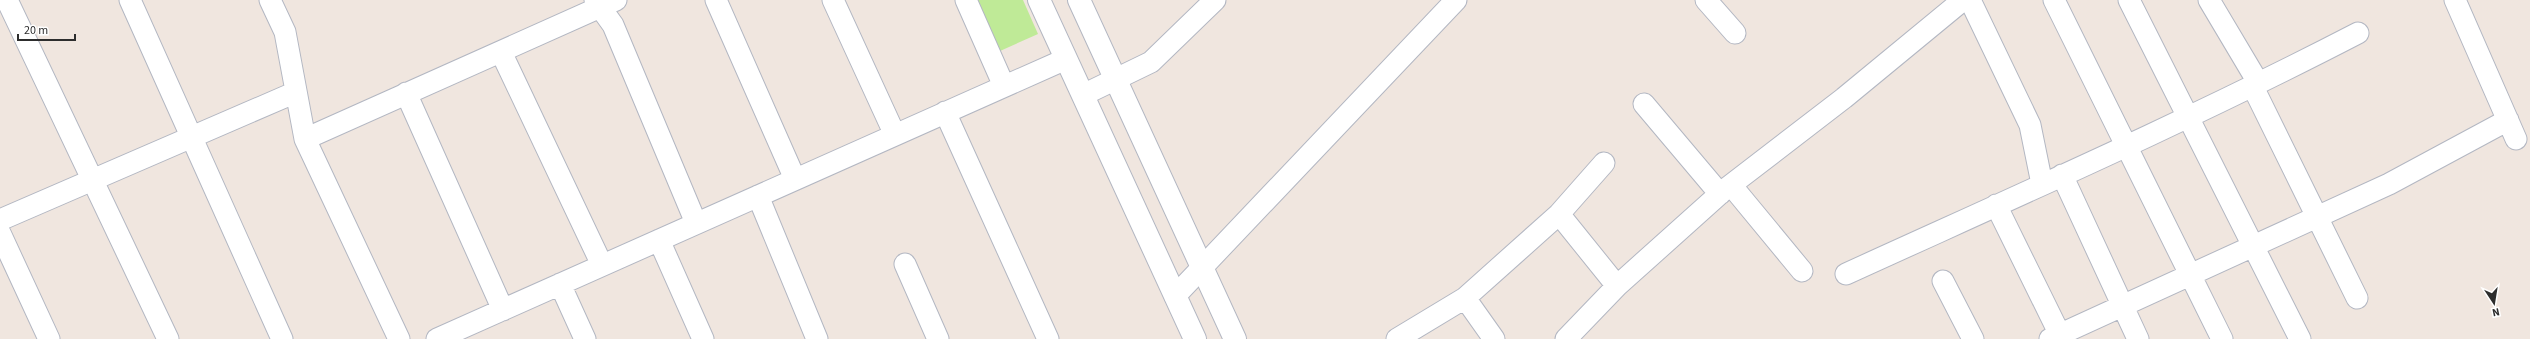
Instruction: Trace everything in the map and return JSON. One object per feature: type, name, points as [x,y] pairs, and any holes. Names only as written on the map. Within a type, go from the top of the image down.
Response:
[{"type":"street","points":[[7,0],[168,339]]},
{"type":"street","points":[[130,0],[282,339]]},
{"type":"street","points":[[270,0],[285,32],[305,139],[399,339]]},
{"type":"street","points":[[716,0],[795,179]]},
{"type":"street","points":[[833,0],[895,135]]},
{"type":"street","points":[[966,0],[1004,86]]},
{"type":"street","points":[[1039,0],[1194,339]]},
{"type":"street","points":[[1079,0],[1235,339]]},
{"type":"street","points":[[1083,95],[1151,62],[1215,0]]},
{"type":"street","points":[[1175,296],[1456,0]]},
{"type":"street","points":[[1706,0],[1735,33]]},
{"type":"street","points":[[1566,339],[1618,286],[1725,190],[1844,98],[1963,0]]},
{"type":"street","points":[[1970,0],[2030,125],[2042,184]]},
{"type":"street","points":[[2054,0],[2192,274],[2222,339]]},
{"type":"street","points":[[2129,0],[2300,339]]},
{"type":"street","points":[[2209,0],[2256,85],[2317,217],[2357,298]]},
{"type":"street","points":[[2455,0],[2516,139]]},
{"type":"street","points":[[305,139],[501,52],[604,3],[696,223]]},
{"type":"street","points":[[1846,274],[2189,117],[2358,34]]},
{"type":"street","points":[[501,52],[602,266]]},
{"type":"street","points":[[437,339],[463,334],[503,310],[560,284],[1066,59]]},
{"type":"street","points":[[0,220],[296,92]]},
{"type":"street","points":[[406,93],[503,310]]},
{"type":"street","points":[[1644,104],[1802,271]]},
{"type":"street","points":[[945,112],[1048,339]]},
{"type":"street","points":[[1996,205],[2057,338],[2252,246],[2389,184],[2508,120]]},
{"type":"street","points":[[1397,339],[1466,298],[1559,214],[1604,163]]},
{"type":"street","points":[[2062,175],[2138,339]]},
{"type":"street","points":[[758,196],[817,339]]},
{"type":"street","points":[[1559,214],[1618,286]]},
{"type":"street","points":[[0,233],[49,339]]},
{"type":"street","points":[[659,240],[703,339]]},
{"type":"street","points":[[905,264],[938,339]]},
{"type":"street","points":[[1943,281],[1973,339]]},
{"type":"street","points":[[560,284],[585,339]]},
{"type":"street","points":[[1466,298],[1494,339]]},
{"type":"green space","points":[[977,0],[1023,0],[1038,34],[1000,51]]}]
